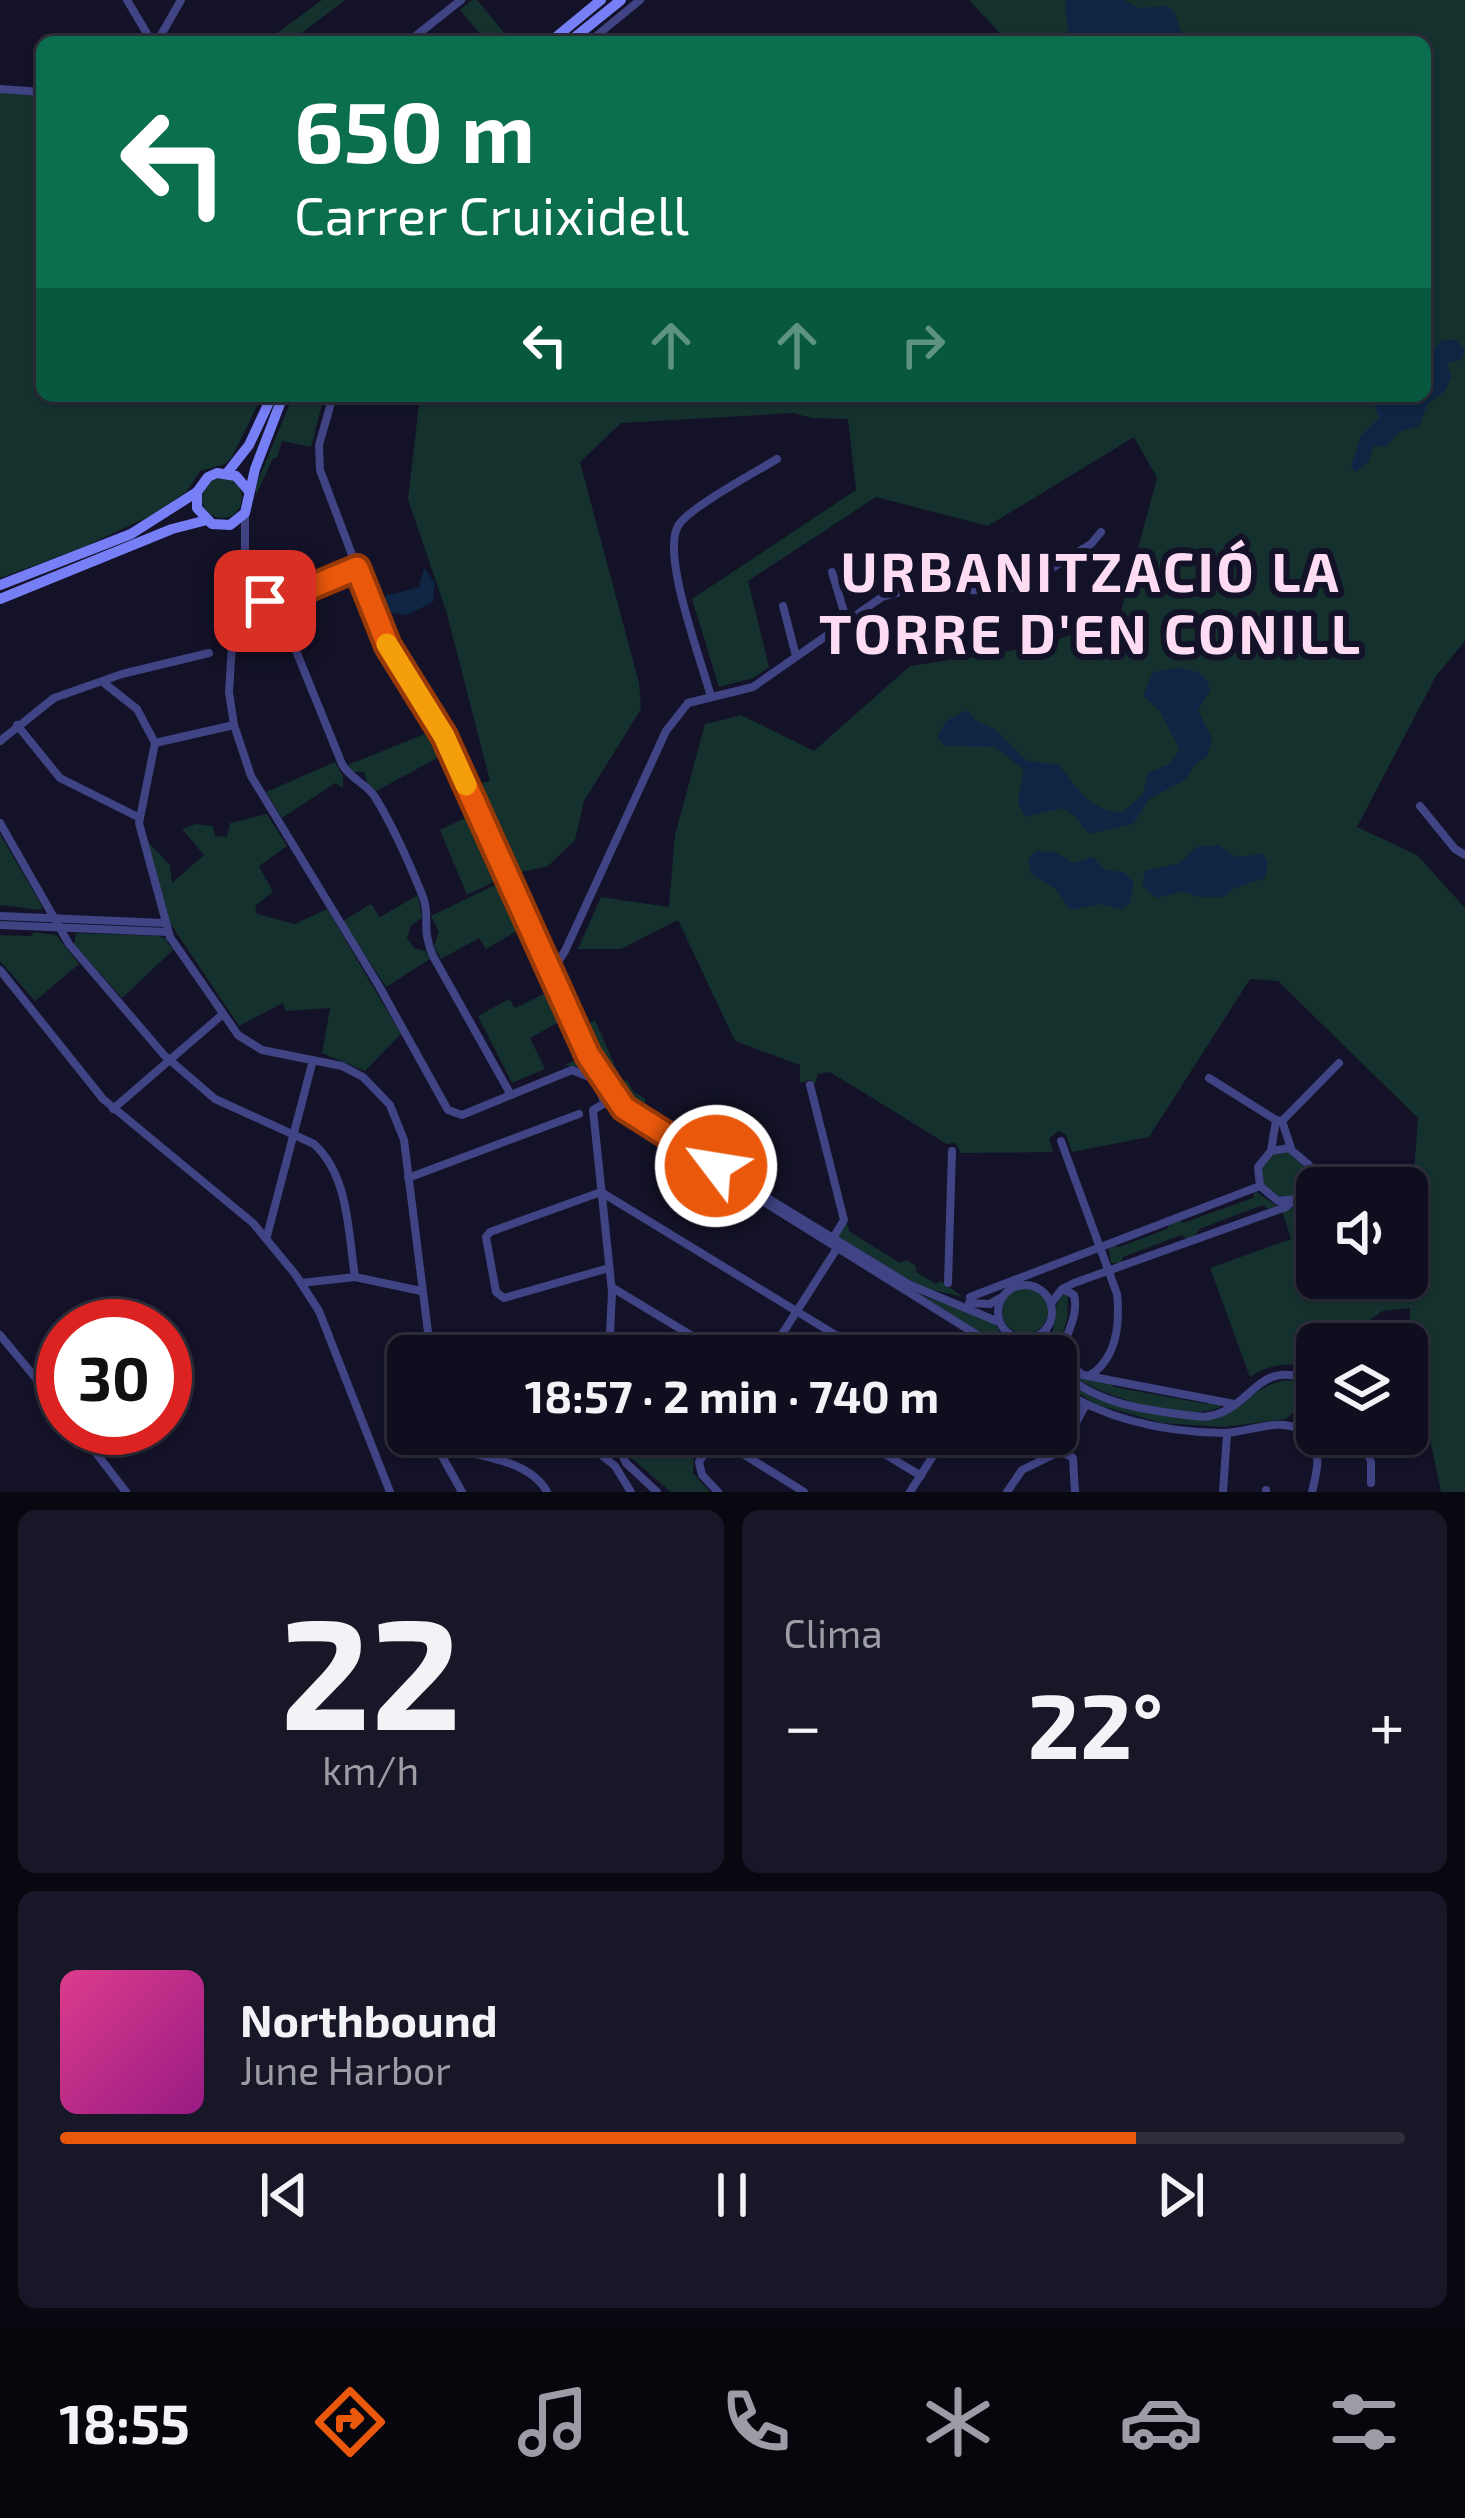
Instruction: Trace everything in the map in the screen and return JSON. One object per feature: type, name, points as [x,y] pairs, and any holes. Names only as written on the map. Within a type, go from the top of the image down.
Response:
[{"type":"main road","points":[[557,36],[602,0]]},
{"type":"main road","points":[[576,36],[621,0]]},
{"type":"main road","points":[[226,473],[249,445],[269,402]]},
{"type":"main road","points":[[0,598],[172,529],[207,520],[230,525],[245,513],[248,490],[281,402]]},
{"type":"main road","points":[[0,585],[131,534],[196,492],[208,477],[236,476],[248,490]]},
{"type":"main road","points":[[196,492],[197,508],[207,520]]},
{"type":"street","points":[[127,0],[150,36]]},
{"type":"street","points":[[158,36],[181,0]]},
{"type":"street","points":[[416,36],[461,0]]},
{"type":"street","points":[[596,36],[640,0]]},
{"type":"street","points":[[0,88],[36,91]]},
{"type":"street","points":[[331,402],[319,445],[320,470],[388,646],[444,736],[588,1055],[624,1108],[910,1286],[990,1304],[1015,1286],[1033,1285],[1052,1303]]},
{"type":"street","points":[[711,697],[674,562],[674,534],[688,516],[777,459]]},
{"type":"street","points":[[245,513],[245,598],[230,662],[234,725],[251,776],[448,1110],[462,1115],[572,1070],[594,1079],[604,1103],[971,1335]]},
{"type":"street","points":[[230,525],[244,545]]},
{"type":"street","points":[[550,973],[565,951],[665,730],[688,704],[753,687],[882,597],[908,588],[987,592],[1021,586],[1091,544],[1101,532]]},
{"type":"street","points":[[245,598],[274,599],[357,568]]},
{"type":"street","points":[[832,572],[847,622]]},
{"type":"street","points":[[274,599],[342,764],[373,794],[420,889],[427,910],[423,932],[433,956],[511,1095]]},
{"type":"street","points":[[783,607],[796,656]]},
{"type":"street","points":[[0,741],[54,698],[122,674],[209,653]]},
{"type":"street","points":[[104,683],[137,709],[154,743],[140,832],[166,928],[223,1014],[249,1044],[342,1066],[363,1077],[390,1105],[404,1140],[428,1335]]},
{"type":"street","points":[[17,725],[60,778],[140,818]]},
{"type":"street","points":[[154,743],[234,725]]},
{"type":"street","points":[[1420,806],[1465,855]]},
{"type":"street","points":[[0,823],[69,944],[170,1060],[215,1100],[314,1144],[333,1167],[355,1277]]},
{"type":"street","points":[[0,916],[166,928]]},
{"type":"street","points":[[0,925],[58,923]]},
{"type":"street","points":[[0,970],[113,1109],[267,1236],[319,1311],[390,1492]]},
{"type":"street","points":[[113,1109],[223,1014]]},
{"type":"street","points":[[267,1236],[313,1060]]},
{"type":"street","points":[[1296,1199],[1279,1201],[1260,1186],[1258,1167],[1271,1151],[1279,1121],[1339,1063]]},
{"type":"street","points":[[1209,1078],[1279,1121],[1291,1149],[1309,1167]]},
{"type":"street","points":[[810,1084],[844,1220],[833,1238]]},
{"type":"street","points":[[604,1103],[593,1110],[612,1287],[610,1335]]},
{"type":"street","points":[[408,1178],[579,1114]]},
{"type":"street","points":[[1061,1141],[1118,1294],[1117,1329],[1105,1362],[1088,1376]]},
{"type":"street","points":[[1271,1151],[1291,1149]]},
{"type":"street","points":[[948,1283],[952,1151]]},
{"type":"street","points":[[966,1300],[1260,1186]]},
{"type":"street","points":[[602,1192],[490,1232],[486,1244],[496,1292],[504,1298],[609,1268]]},
{"type":"street","points":[[602,1192],[835,1335]]},
{"type":"street","points":[[1047,1335],[1052,1303],[1062,1289],[1286,1207],[1296,1199]]},
{"type":"street","points":[[781,1335],[836,1250]]},
{"type":"street","points":[[301,1282],[355,1277],[422,1291]]},
{"type":"street","points":[[612,1287],[690,1335]]},
{"type":"street","points":[[1062,1289],[1071,1291],[1076,1305],[1063,1359],[1088,1376],[1234,1404]]},
{"type":"street","points":[[999,1322],[1001,1298]]},
{"type":"street","points":[[966,1300],[1010,1335]]},
{"type":"street","points":[[1038,1335],[1046,1330]]},
{"type":"street","points":[[0,1335],[36,1379]]},
{"type":"street","points":[[1077,1381],[1125,1404],[1203,1417],[1215,1416],[1275,1373],[1296,1374]]},
{"type":"street","points":[[1077,1401],[1152,1428],[1227,1433],[1286,1424],[1303,1430],[1318,1456],[1312,1492]]},
{"type":"street","points":[[1077,1421],[1085,1406]]},
{"type":"street","points":[[1223,1492],[1227,1433]]},
{"type":"street","points":[[97,1455],[125,1492]]},
{"type":"street","points":[[441,1455],[462,1492]]},
{"type":"street","points":[[473,1455],[517,1467],[539,1479],[547,1492]]},
{"type":"street","points":[[601,1455],[615,1466],[631,1492]]},
{"type":"street","points":[[622,1455],[657,1492]]},
{"type":"street","points":[[703,1455],[702,1475],[718,1492]]},
{"type":"street","points":[[746,1455],[804,1492]]},
{"type":"street","points":[[886,1455],[920,1476]]},
{"type":"street","points":[[910,1492],[934,1455]]},
{"type":"street","points":[[1007,1492],[1027,1466],[1050,1455]]},
{"type":"street","points":[[1068,1455],[1076,1492]]},
{"type":"street","points":[[1368,1455],[1371,1483]]},
{"type":"green space","points":[[322,0],[345,0],[298,36],[273,36]]},
{"type":"green space","points":[[477,0],[507,36],[482,36],[460,10]]},
{"type":"green space","points":[[969,0],[1465,0],[1465,641],[1436,676],[1357,827],[1417,855],[1465,908],[1465,1492],[1441,1492],[1428,1429],[1428,1323],[1410,1323],[1410,1308],[1382,1311],[1366,1323],[1296,1323],[1296,1365],[1266,1369],[1250,1377],[1210,1268],[1291,1239],[1282,1211],[1296,1207],[1296,1299],[1428,1299],[1428,1167],[1414,1167],[1418,1118],[1278,981],[1250,979],[1149,1137],[1072,1152],[1066,1135],[1059,1131],[1049,1138],[1053,1152],[961,1153],[955,1143],[947,1144],[830,1072],[818,1074],[815,1084],[810,1080],[800,1083],[800,1065],[735,1041],[678,920],[621,949],[578,949],[601,897],[669,907],[675,835],[705,724],[741,715],[814,751],[910,666],[1022,649],[1118,622],[1157,478],[1134,437],[988,526],[876,497],[748,581],[769,667],[753,678],[719,687],[692,599],[856,490],[848,419],[793,413],[621,423],[580,462],[639,683],[641,709],[584,801],[575,840],[548,866],[508,875],[469,786],[490,781],[447,614],[408,499],[419,402],[1431,402],[1431,36],[1002,36]]},
{"type":"green space","points":[[0,92],[36,94],[36,402],[259,402],[232,457],[225,464],[200,471],[187,491],[152,515],[0,578]]},
{"type":"green space","points":[[291,402],[322,402],[311,447],[282,441],[256,495]]},
{"type":"green space","points":[[222,478],[236,484],[242,498],[236,512],[222,518],[208,512],[202,498],[208,484]]},
{"type":"green space","points":[[427,733],[441,756],[376,791],[364,772],[351,772],[348,765]]},
{"type":"green space","points":[[335,762],[343,788],[335,783],[282,818],[266,792]]},
{"type":"green space","points":[[267,814],[287,846],[259,866],[273,892],[255,906],[257,914],[295,924],[327,909],[401,1034],[365,1071],[322,1053],[330,1008],[286,1011],[283,1003],[239,1026],[170,923],[147,841],[170,865],[172,883],[204,855],[182,829],[196,824],[213,826],[215,836],[227,837],[230,823]]},
{"type":"green space","points":[[469,816],[496,881],[467,895],[440,830]]},
{"type":"green space","points":[[0,834],[42,906],[41,910],[0,905]]},
{"type":"green space","points":[[499,883],[504,907],[520,929],[486,949],[479,938],[441,959],[434,946],[439,932],[431,916]]},
{"type":"green space","points":[[418,895],[422,918],[411,925],[407,938],[430,959],[386,987],[343,921],[371,904],[380,917]]},
{"type":"green space","points":[[34,932],[56,935],[79,964],[35,1001],[0,961],[0,935],[31,936]]},
{"type":"green space","points":[[76,933],[159,936],[174,949],[122,998],[74,944]]},
{"type":"green space","points":[[546,993],[561,1021],[530,1038],[545,1069],[512,1083],[478,1016],[509,999],[515,1008]]},
{"type":"green space","points":[[595,1020],[621,1080],[628,1081],[645,1105],[685,1130],[692,1127],[704,1141],[742,1165],[750,1163],[760,1170],[754,1182],[624,1102],[583,1037],[585,1027]]},
{"type":"green space","points":[[585,1056],[629,1115],[615,1107],[589,1069],[565,1065]]},
{"type":"green space","points":[[677,1145],[926,1297],[991,1319],[1000,1335],[985,1335]]},
{"type":"green space","points":[[1275,1153],[1293,1153],[1305,1165],[1296,1167],[1293,1195],[1275,1195],[1263,1183],[1263,1165]]},
{"type":"green space","points":[[1255,1191],[1277,1206],[1268,1209],[1263,1205],[1199,1229],[1187,1239],[1181,1235],[1123,1257],[1121,1263],[1111,1263],[1108,1245],[1119,1247],[1167,1229],[1169,1223],[1180,1219],[1183,1223],[1253,1198]]},
{"type":"green space","points":[[846,1223],[850,1232],[900,1263],[907,1260],[916,1272],[936,1284],[941,1281],[963,1297],[923,1288],[838,1237]]},
{"type":"green space","points":[[1025,1288],[1042,1294],[1048,1311],[1042,1328],[1025,1334],[1008,1328],[1002,1311],[1008,1294]]},
{"type":"green space","points":[[1064,1291],[1068,1294],[1064,1335],[1053,1335],[1057,1305]]},
{"type":"green space","points":[[1077,1371],[1114,1387],[1207,1404],[1212,1400],[1221,1406],[1207,1411],[1162,1409],[1077,1378]]},
{"type":"green space","points":[[1296,1382],[1296,1409],[1286,1419],[1225,1427],[1162,1423],[1095,1404],[1077,1392],[1077,1385],[1097,1399],[1202,1420],[1232,1410],[1270,1385]]},
{"type":"green space","points":[[695,1455],[693,1473],[710,1492],[671,1492],[629,1456]]},
{"type":"water","points":[[1065,0],[1124,0],[1138,8],[1167,6],[1174,11],[1182,36],[1071,36]]},
{"type":"water","points":[[1443,340],[1456,340],[1465,350],[1462,359],[1447,364],[1452,377],[1444,392],[1431,401],[1431,350]]},
{"type":"water","points":[[1365,402],[1429,402],[1419,426],[1399,432],[1386,447],[1373,446],[1369,461],[1355,472],[1351,465],[1361,436],[1379,418],[1374,404]]},
{"type":"water","points":[[424,568],[435,583],[433,602],[407,615],[389,612],[383,603],[385,596],[419,587]]},
{"type":"water","points":[[1178,668],[1206,679],[1210,690],[1198,710],[1212,739],[1207,756],[1185,780],[1149,799],[1133,824],[1089,834],[1063,808],[1025,817],[1018,802],[1024,769],[994,747],[944,746],[937,736],[947,720],[968,710],[1027,761],[1059,765],[1094,804],[1123,812],[1143,794],[1148,773],[1168,765],[1180,750],[1160,711],[1143,696],[1153,672]]},
{"type":"water","points":[[1219,845],[1236,857],[1263,854],[1268,862],[1265,878],[1232,889],[1224,897],[1199,897],[1183,891],[1157,898],[1142,886],[1145,871],[1180,863],[1196,847]]},
{"type":"water","points":[[1036,851],[1055,852],[1072,863],[1092,857],[1106,870],[1124,872],[1134,883],[1130,903],[1122,909],[1099,904],[1070,910],[1056,889],[1031,874],[1028,860]]},
{"type":"slow traffic","points":[[387,644],[444,736],[466,785]]},
{"type":"district","name":"URBANITZACIÓ LA TORRE D'EN CONILL","points":[[1091,601]]},
{"type":"route","points":[[265,601],[357,568],[388,646],[444,736],[588,1055],[624,1108],[716,1166]]}]
